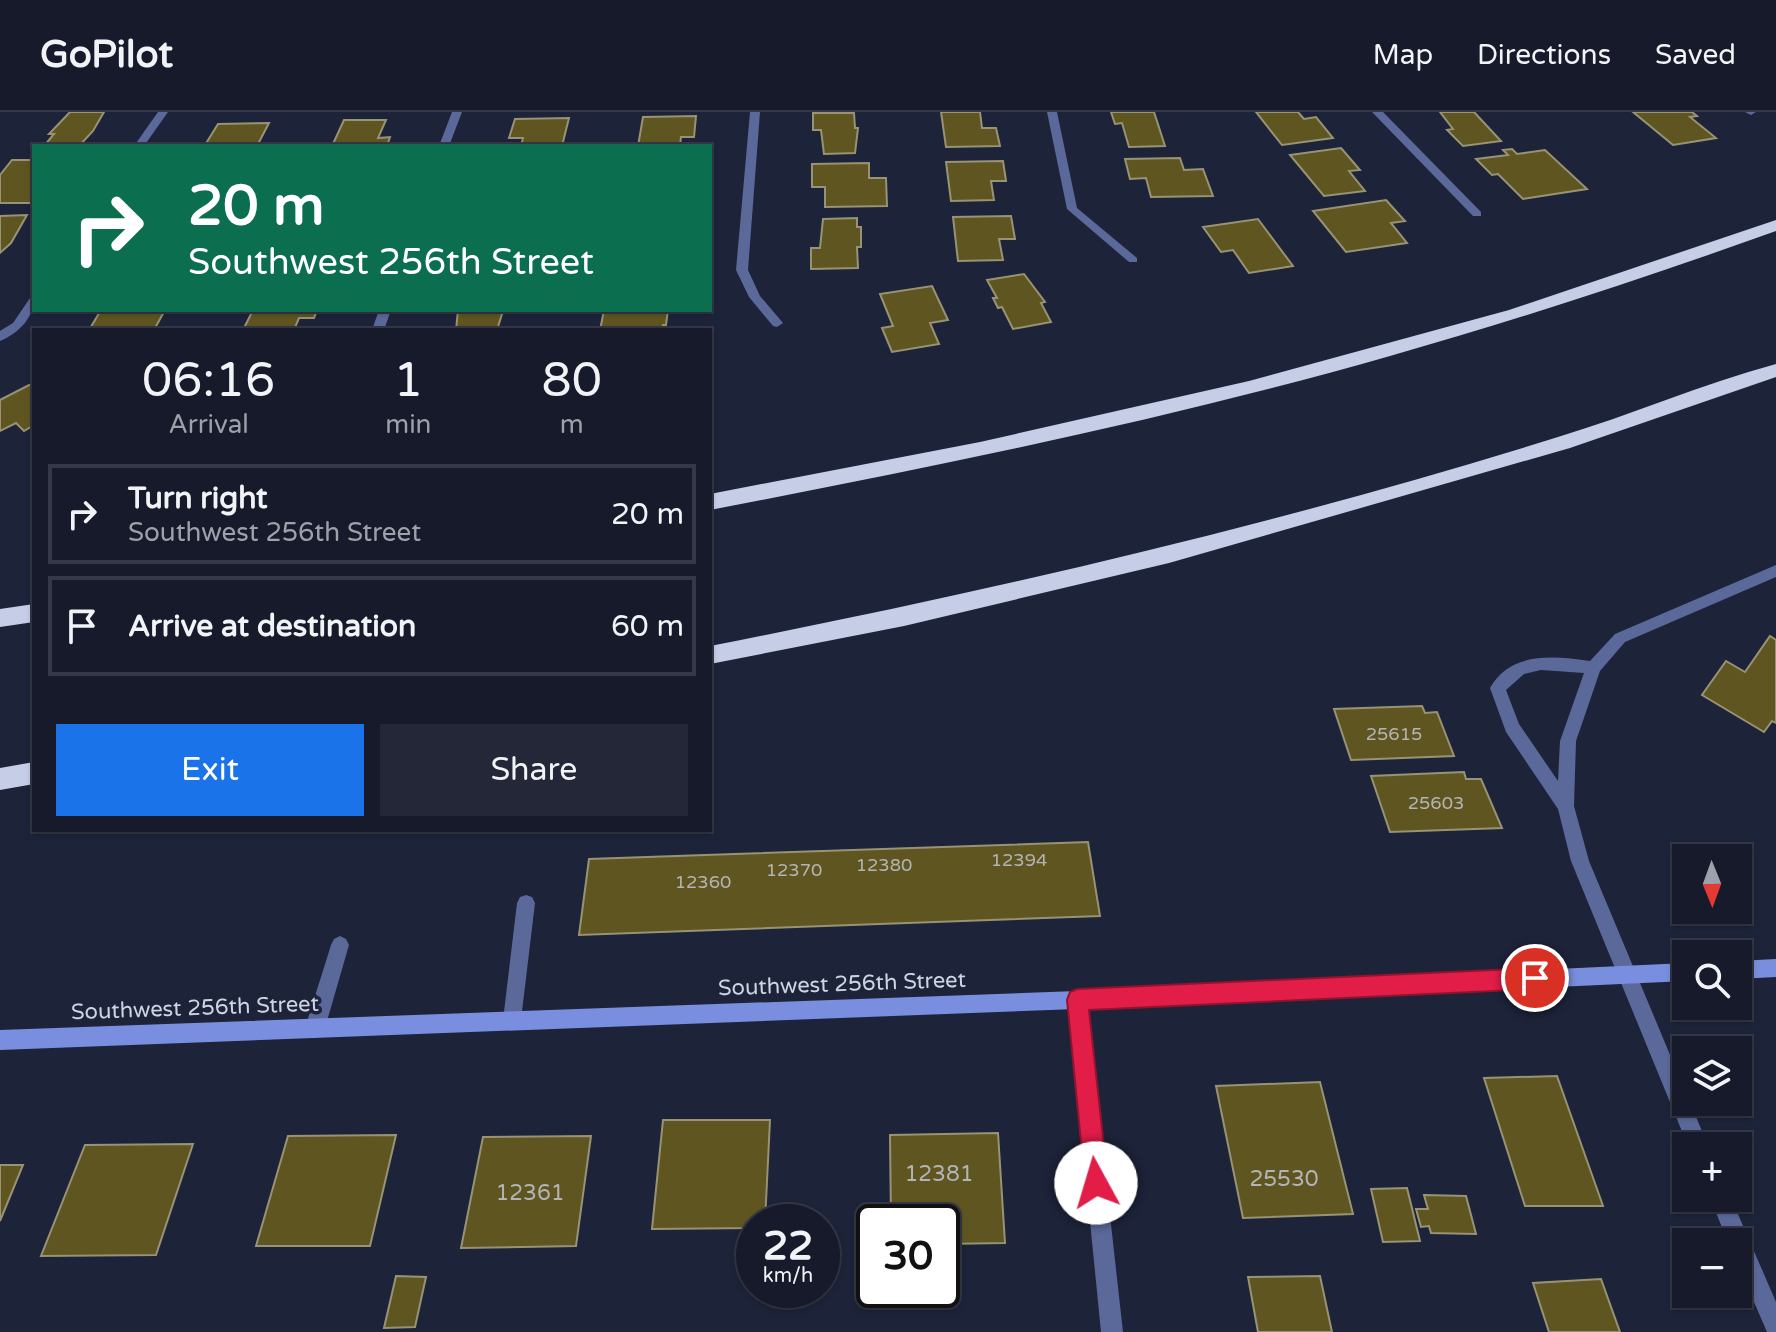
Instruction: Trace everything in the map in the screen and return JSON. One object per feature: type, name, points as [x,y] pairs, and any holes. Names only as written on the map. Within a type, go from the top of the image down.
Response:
[{"type":"highway","points":[[712,502],[906,465],[1256,386],[1513,315],[1680,261],[1776,225]]},
{"type":"highway","points":[[712,655],[904,617],[1169,555],[1563,443],[1776,370]]},
{"type":"highway","points":[[0,618],[32,613]]},
{"type":"highway","points":[[0,779],[32,773]]},
{"type":"street","points":[[140,144],[163,112]]},
{"type":"street","points":[[445,144],[457,112]]},
{"type":"street","points":[[755,112],[742,270],[755,297],[777,323]]},
{"type":"street","points":[[1052,112],[1072,209],[1133,260]]},
{"type":"street","points":[[1377,112],[1477,214]]},
{"type":"street","points":[[0,337],[17,326],[32,304]]},
{"type":"street","points":[[1692,1132],[1580,861],[1566,806],[1568,741],[1593,668],[1620,638],[1772,578]]},
{"type":"street","points":[[1566,806],[1512,727],[1498,688],[1512,670],[1550,662],[1593,668]]},
{"type":"street","points":[[512,1020],[526,903]]},
{"type":"street","points":[[315,1028],[340,945]]},
{"type":"street","points":[[1752,969],[1776,968]]},
{"type":"street","name":"Southwest 256th Street","points":[[0,1040],[1077,1000],[1672,973]]},
{"type":"street","points":[[1077,1000],[1112,1332]]},
{"type":"street","points":[[1726,1212],[1776,1328]]},
{"type":"building","points":[[70,112],[104,112],[81,144],[46,144],[54,134],[49,134]]},
{"type":"building","points":[[941,112],[980,112],[982,128],[996,128],[1000,146],[946,147]]},
{"type":"building","points":[[1111,112],[1154,112],[1165,146],[1129,147],[1122,123],[1115,124]]},
{"type":"building","points":[[1256,112],[1298,112],[1304,119],[1316,117],[1333,138],[1282,145]]},
{"type":"building","points":[[1440,112],[1474,112],[1501,141],[1463,146],[1447,130],[1453,129]]},
{"type":"building","points":[[1633,112],[1692,112],[1697,116],[1690,117],[1716,138],[1673,145]]},
{"type":"building","points":[[813,113],[854,113],[855,128],[858,128],[855,153],[824,154],[821,130],[813,130]]},
{"type":"building","points":[[696,116],[694,137],[681,137],[680,144],[638,144],[643,117]]},
{"type":"building","points":[[569,118],[562,144],[522,144],[523,138],[509,138],[515,119]]},
{"type":"building","points":[[344,120],[386,120],[378,138],[390,137],[388,144],[333,144]]},
{"type":"building","points":[[269,123],[258,144],[206,144],[218,124]]},
{"type":"building","points":[[1341,148],[1360,170],[1349,171],[1365,191],[1324,196],[1290,155]]},
{"type":"building","points":[[1512,149],[1517,154],[1545,150],[1587,189],[1523,199],[1498,174],[1492,175],[1476,159],[1508,155],[1503,150]]},
{"type":"building","points":[[1180,158],[1184,170],[1203,169],[1213,196],[1151,197],[1146,178],[1130,179],[1125,159]]},
{"type":"building","points":[[12,160],[32,160],[32,203],[0,203],[0,175]]},
{"type":"building","points":[[1003,161],[1006,181],[991,181],[994,200],[951,201],[946,162]]},
{"type":"building","points":[[869,163],[869,178],[886,178],[887,206],[825,207],[825,187],[812,187],[812,164]]},
{"type":"building","points":[[1386,200],[1405,221],[1391,223],[1407,243],[1346,252],[1313,211]]},
{"type":"building","points":[[27,215],[11,243],[0,253],[0,216]]},
{"type":"building","points":[[1011,216],[1015,239],[999,239],[1003,260],[958,261],[953,217]]},
{"type":"building","points":[[857,218],[857,227],[861,227],[861,247],[857,247],[858,268],[811,269],[811,248],[820,248],[823,219]]},
{"type":"building","points":[[1258,219],[1293,266],[1249,273],[1233,250],[1221,252],[1203,227]]},
{"type":"building","points":[[1024,274],[1045,302],[1041,303],[1051,322],[1013,329],[1002,307],[998,308],[993,298],[997,298],[987,280]]},
{"type":"building","points":[[932,286],[948,320],[930,323],[939,344],[892,352],[882,328],[893,326],[880,294]]},
{"type":"building","points":[[100,312],[164,312],[155,328],[90,328]]},
{"type":"building","points":[[252,312],[316,312],[314,318],[299,318],[295,328],[244,328]]},
{"type":"building","points":[[458,312],[504,312],[498,328],[456,328]]},
{"type":"building","points":[[604,312],[668,312],[666,325],[662,328],[600,328]]},
{"type":"building","points":[[32,386],[32,426],[24,431],[16,423],[0,431],[0,400]]},
{"type":"building","points":[[1770,636],[1776,640],[1776,723],[1772,721],[1764,732],[1702,695],[1726,661],[1745,672]]},
{"type":"building","points":[[1422,706],[1425,713],[1437,712],[1454,756],[1351,760],[1334,709]]},
{"type":"building","points":[[1464,772],[1466,779],[1481,779],[1502,828],[1390,832],[1371,776]]},
{"type":"building","points":[[1088,842],[1100,916],[579,935],[589,859]]},
{"type":"building","points":[[1557,1076],[1603,1206],[1525,1206],[1484,1078]]},
{"type":"building","points":[[1320,1082],[1353,1214],[1243,1218],[1216,1086]]},
{"type":"building","points":[[663,1120],[770,1120],[766,1204],[736,1204],[736,1228],[652,1229]]},
{"type":"building","points":[[998,1133],[1005,1243],[960,1244],[960,1204],[891,1204],[890,1135]]},
{"type":"building","points":[[396,1135],[370,1246],[256,1246],[288,1136]]},
{"type":"building","points":[[591,1136],[576,1246],[461,1248],[483,1137]]},
{"type":"building","points":[[193,1144],[156,1255],[41,1256],[85,1145]]},
{"type":"building","points":[[0,1165],[23,1165],[0,1221]]},
{"type":"building","points":[[1407,1188],[1420,1241],[1383,1242],[1371,1189]]},
{"type":"building","points":[[1424,1195],[1466,1196],[1476,1234],[1431,1233],[1429,1226],[1421,1227],[1416,1209],[1428,1209]]},
{"type":"building","points":[[396,1276],[426,1277],[415,1327],[384,1328]]},
{"type":"building","points":[[1320,1276],[1332,1332],[1258,1332],[1248,1277]]},
{"type":"building","points":[[1601,1279],[1620,1332],[1549,1332],[1533,1283]]},
{"type":"route","points":[[1096,1183],[1077,1000],[1535,978]]}]
